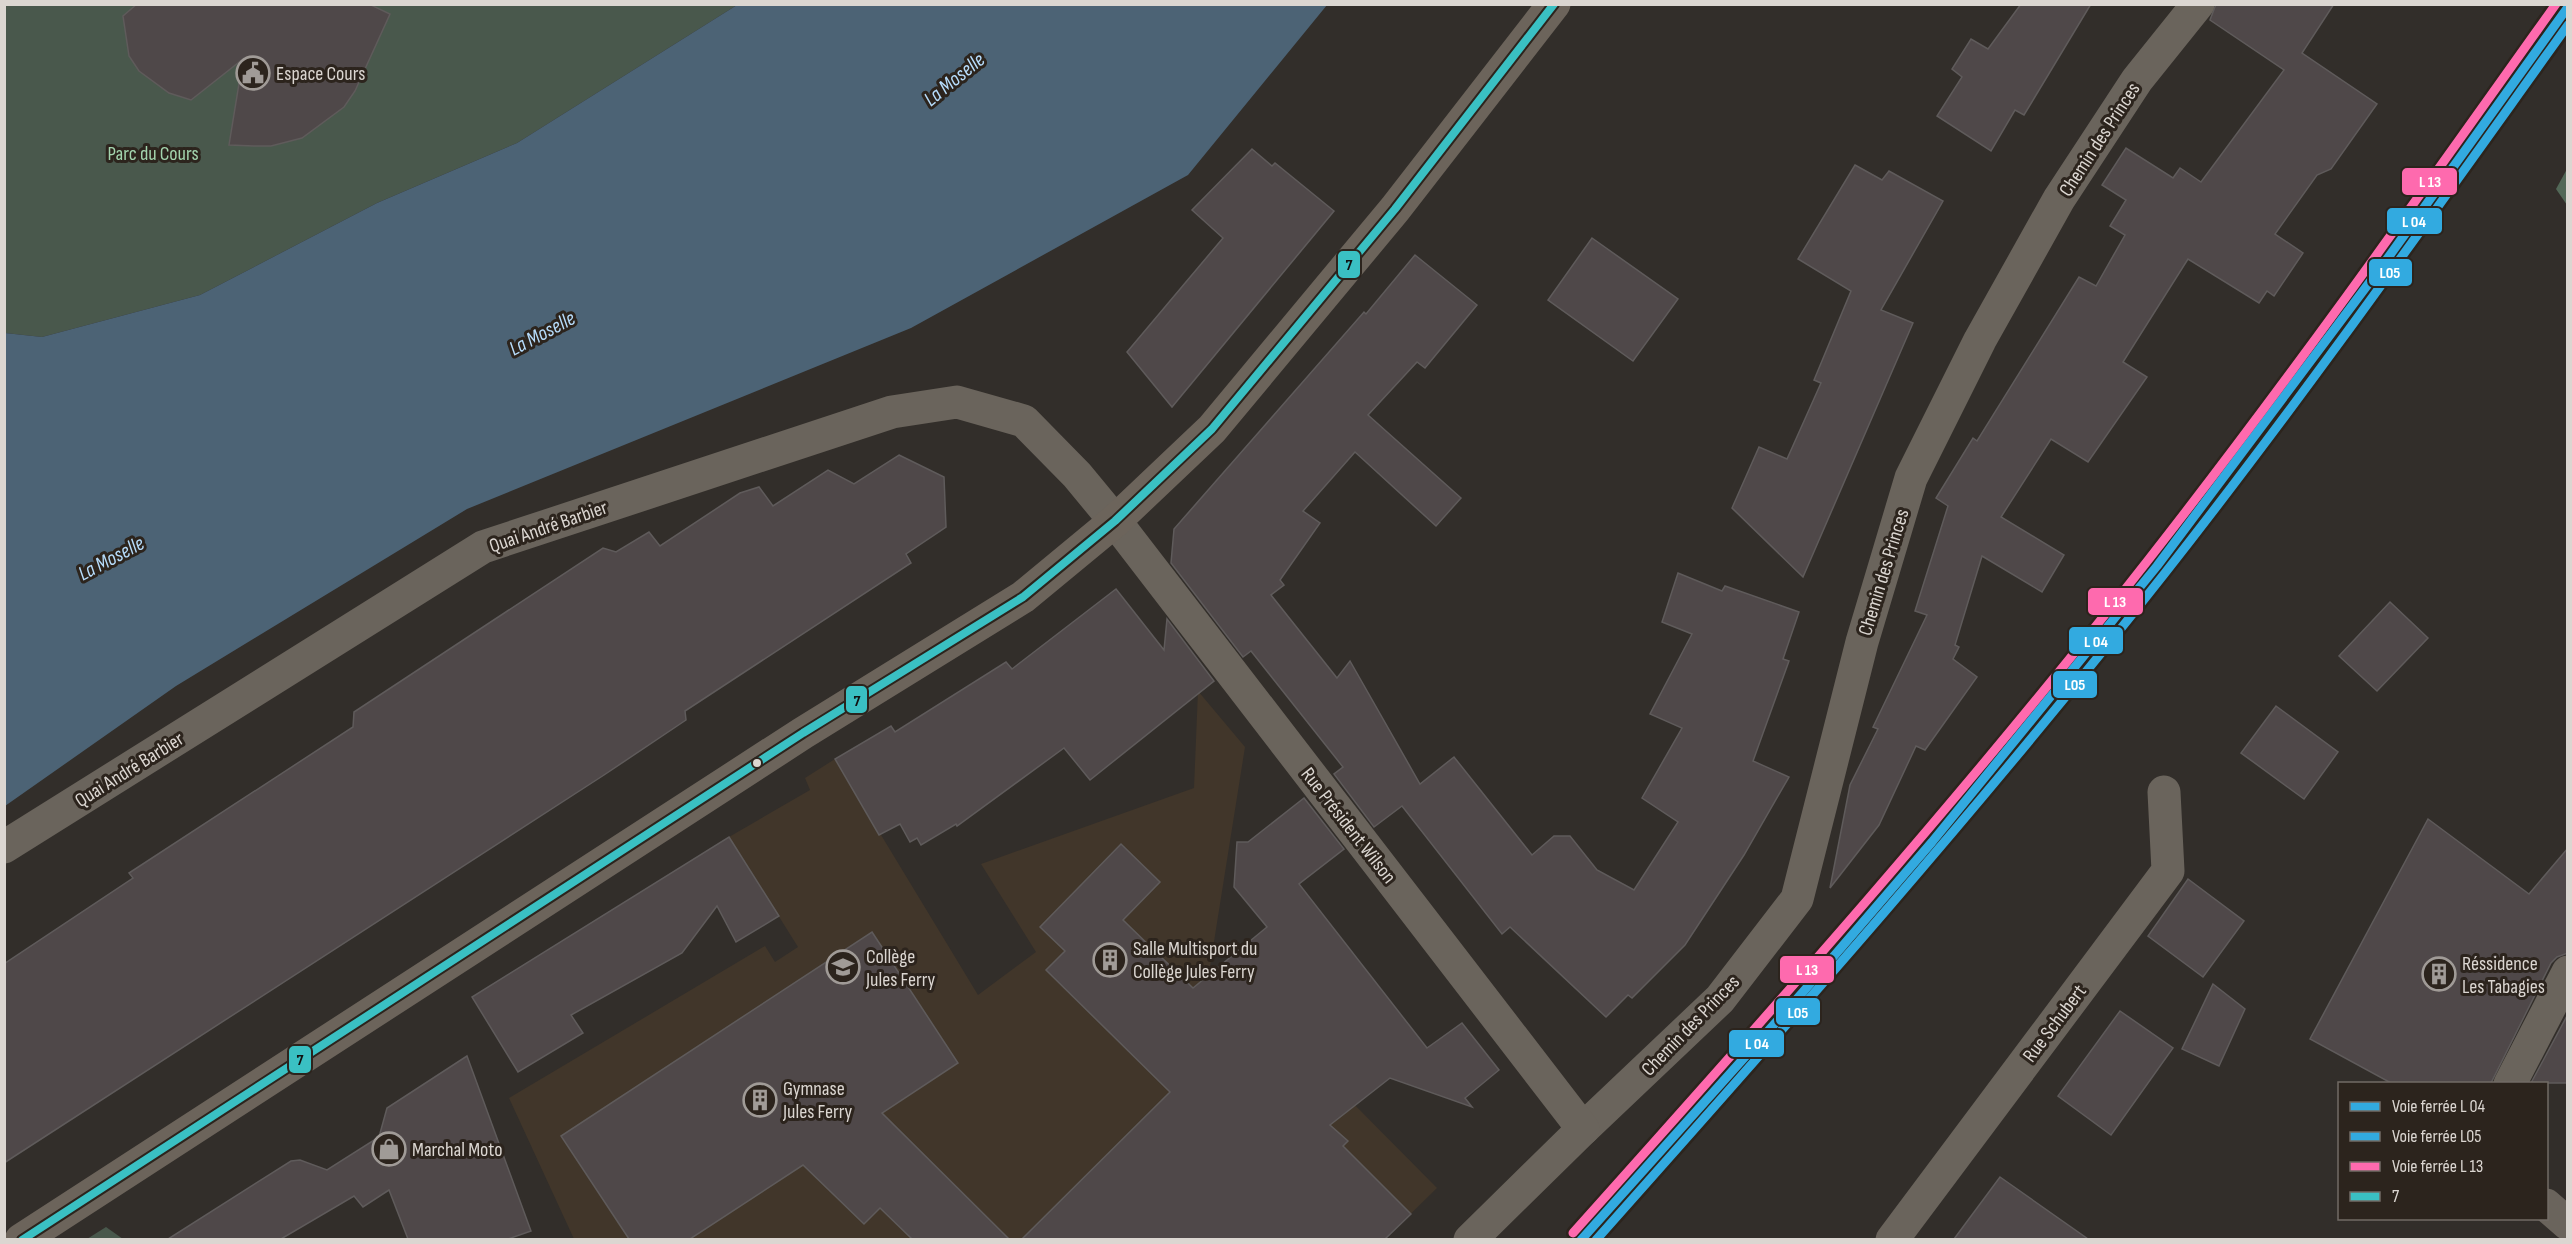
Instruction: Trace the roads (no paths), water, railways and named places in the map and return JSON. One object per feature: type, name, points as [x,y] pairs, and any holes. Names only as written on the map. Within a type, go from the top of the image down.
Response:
[{"type":"main road","points":[[21,1239],[803,733],[999,614],[1115,521],[1212,429],[1395,209],[1554,4]]},
{"type":"street","name":"Chemin des Princes","points":[[1470,1239],[1720,999],[1797,899],[1862,642],[1911,478],[1980,340],[2059,199],[2137,80],[2198,4]]},
{"type":"street","name":"Quai André Barbier","points":[[4,847],[483,547],[892,412],[957,402],[1024,421],[1077,475],[1115,521]]},
{"type":"street","name":"Rue Président Wilson","points":[[1115,521],[1583,1129]]},
{"type":"street","name":"Rue Schubert","points":[[1892,1239],[2168,871],[2164,792]]},
{"type":"street","points":[[2511,1082],[2568,972]]},
{"type":"street","points":[[2548,1206],[2568,1224]]},
{"type":"water","name":"La Moselle","points":[[737,5],[1327,5],[1188,175],[911,328],[467,509],[176,686],[5,806],[5,333],[42,337],[200,295],[377,203],[517,143]]},
{"type":"rail line","name":"L05","points":[[1596,1240],[1957,828],[2097,659],[2217,506],[2370,301],[2568,25]]},
{"type":"place","name":"Espace Cours","points":[[253,73]]},
{"type":"place","name":"Salle Multisport du Collège Jules Ferry","points":[[1110,960]]},
{"type":"place","name":"Collège Jules Ferry","points":[[843,967]]},
{"type":"place","name":"Réssidence Les Tabagies","points":[[2439,974]]},
{"type":"place","name":"Gymnase Jules Ferry","points":[[760,1100]]},
{"type":"place","name":"Marchal Moto","points":[[389,1149]]},
{"type":"park label","name":"Parc du Cours","points":[[153,153]]}]
